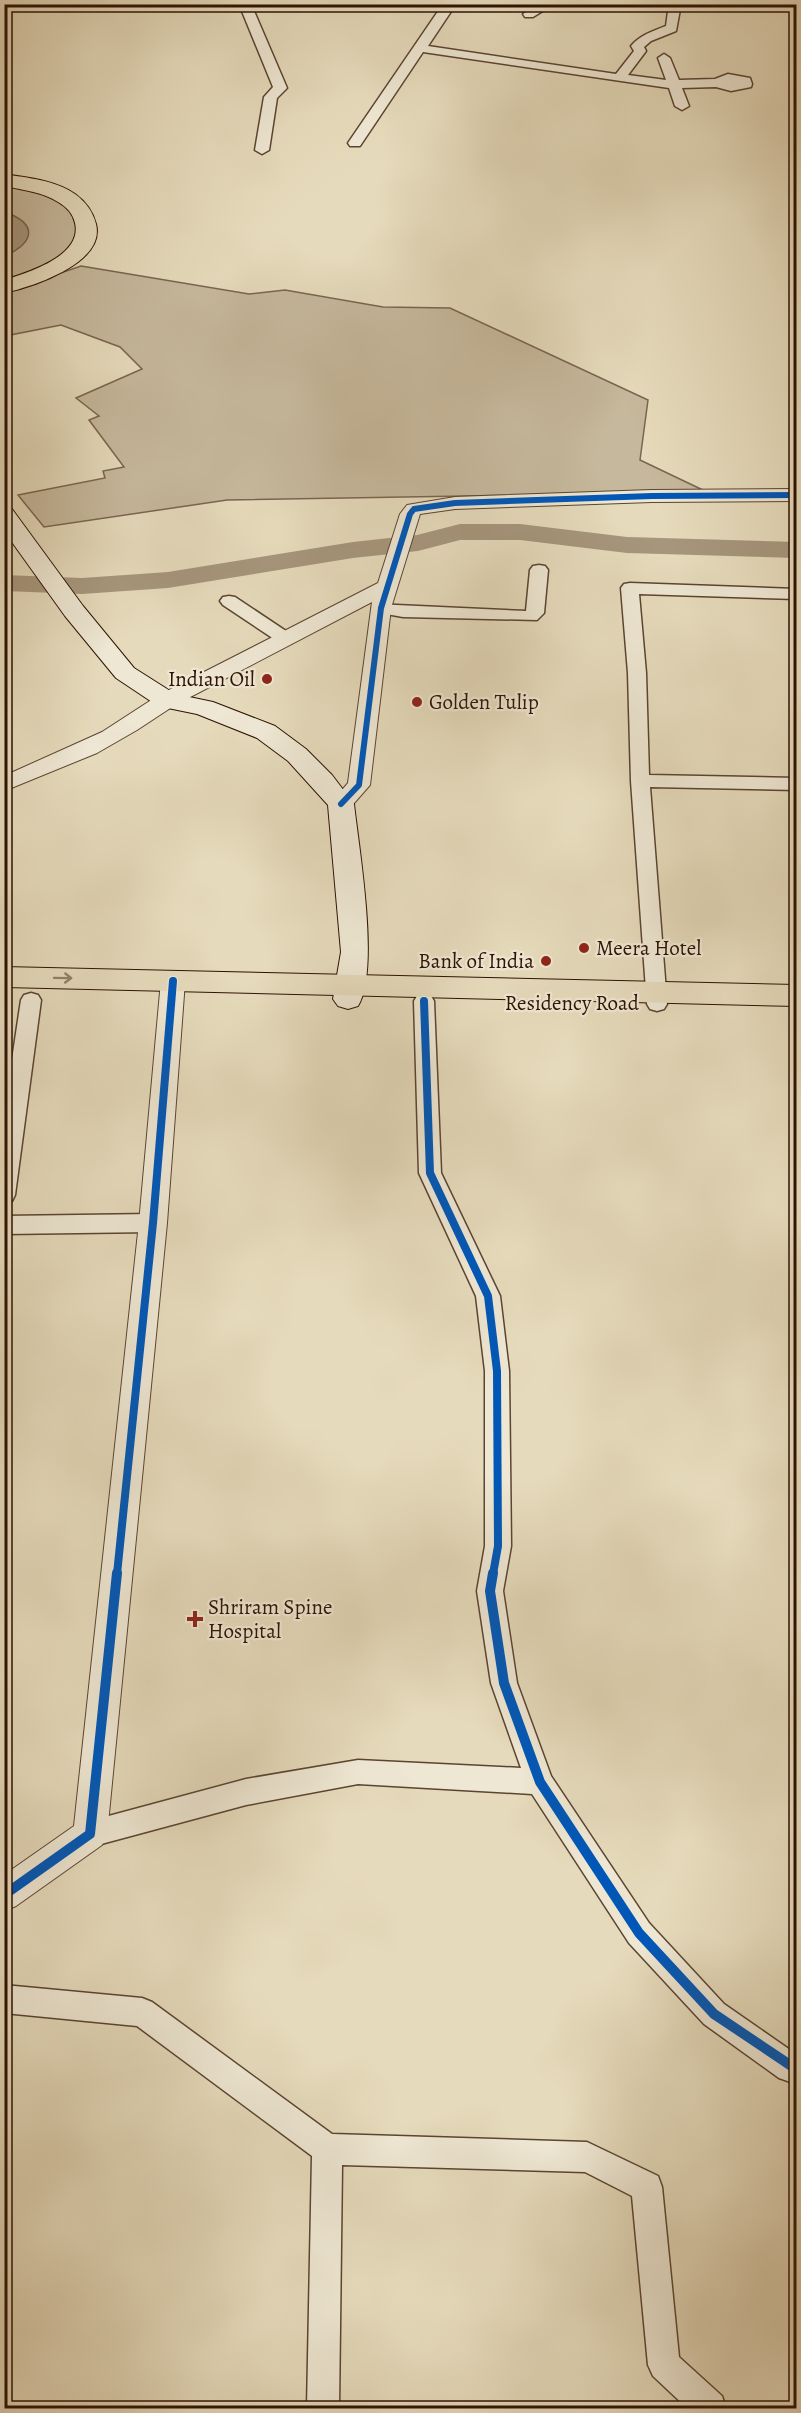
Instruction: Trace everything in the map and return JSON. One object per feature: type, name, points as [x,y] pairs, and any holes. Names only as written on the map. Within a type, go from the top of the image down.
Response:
[{"type":"main road","points":[[5,287],[57,268],[85,243],[88,229],[86,216],[65,196],[9,178]]},
{"type":"main road","points":[[4,514],[21,547],[125,673],[167,700],[204,708],[266,732],[297,755],[323,781],[341,804],[356,952],[349,992]]},
{"type":"main road","points":[[4,977],[172,990],[657,999],[796,996]]},
{"type":"main road","points":[[18,999],[172,990]]},
{"type":"main road","name":"Residency Road","points":[[349,992],[424,1001],[657,999],[796,1008]]},
{"type":"street","points":[[245,4],[280,88],[271,97],[262,150]]},
{"type":"street","points":[[355,143],[450,4]]},
{"type":"street","points":[[529,14],[548,4]]},
{"type":"street","points":[[619,78],[640,51],[637,46],[647,38],[672,28],[675,4]]},
{"type":"street","points":[[419,48],[659,84],[717,83]]},
{"type":"street","points":[[664,58],[682,106]]},
{"type":"street","points":[[341,804],[359,785],[381,608],[410,514],[421,507],[454,503],[652,496],[796,495]]},
{"type":"street","points":[[381,608],[403,612],[531,616],[535,613],[539,570]]},
{"type":"street","points":[[4,784],[93,745],[146,716],[167,700],[388,586]]},
{"type":"street","points":[[657,999],[640,781],[637,673],[630,588],[796,594]]},
{"type":"street","points":[[229,601],[286,639]]},
{"type":"street","points":[[640,781],[796,784]]},
{"type":"street","points":[[90,1834],[153,1224],[172,990]]},
{"type":"street","points":[[4,1195],[18,999]]},
{"type":"street","points":[[424,1001],[430,1173],[488,1296],[497,1371],[498,1546],[490,1591],[504,1683],[540,1782],[639,1933],[714,2014],[796,2069]]},
{"type":"street","points":[[4,1225],[153,1224]]},
{"type":"street","points":[[4,1895],[90,1834],[246,1792],[358,1772],[540,1782]]},
{"type":"street","points":[[4,1999],[142,2012],[327,2149],[587,2157],[646,2187],[664,2365],[710,2409]]},
{"type":"street","points":[[323,2409],[327,2149]]},
{"type":"shaded area","points":[[4,185],[43,193],[68,206],[81,233],[59,262],[4,283]]},
{"type":"shaded area","points":[[5,212],[23,222],[29,233],[22,245],[5,256]]},
{"type":"shaded area","points":[[81,266],[249,294],[285,290],[383,307],[450,308],[648,400],[640,460],[707,492],[227,500],[44,527],[18,495],[105,478],[103,471],[124,467],[89,420],[99,416],[76,398],[142,369],[120,347],[61,325],[5,336],[5,292]]},
{"type":"waterway","points":[[4,583],[82,586],[168,580],[353,550],[418,543],[460,532],[520,532],[627,545],[796,550]]},
{"type":"cycle path","points":[[341,804],[359,785],[381,608],[410,514],[414,509],[455,503],[652,496],[796,495]]},
{"type":"cycle path","points":[[4,1895],[90,1834],[153,1223],[173,981]]},
{"type":"cycle path","points":[[424,1001],[430,1173],[488,1296],[497,1371],[498,1546],[490,1591],[504,1683],[540,1782],[639,1933],[714,2014],[796,2069]]},
{"type":"place","name":"Indian Oil","points":[[267,679]]},
{"type":"place","name":"Golden Tulip","points":[[417,702]]},
{"type":"place","name":"Meera Hotel","points":[[584,948]]},
{"type":"place","name":"Bank of India","points":[[546,961]]},
{"type":"place","name":"Shriram Spine Hospital","points":[[195,1619]]}]
